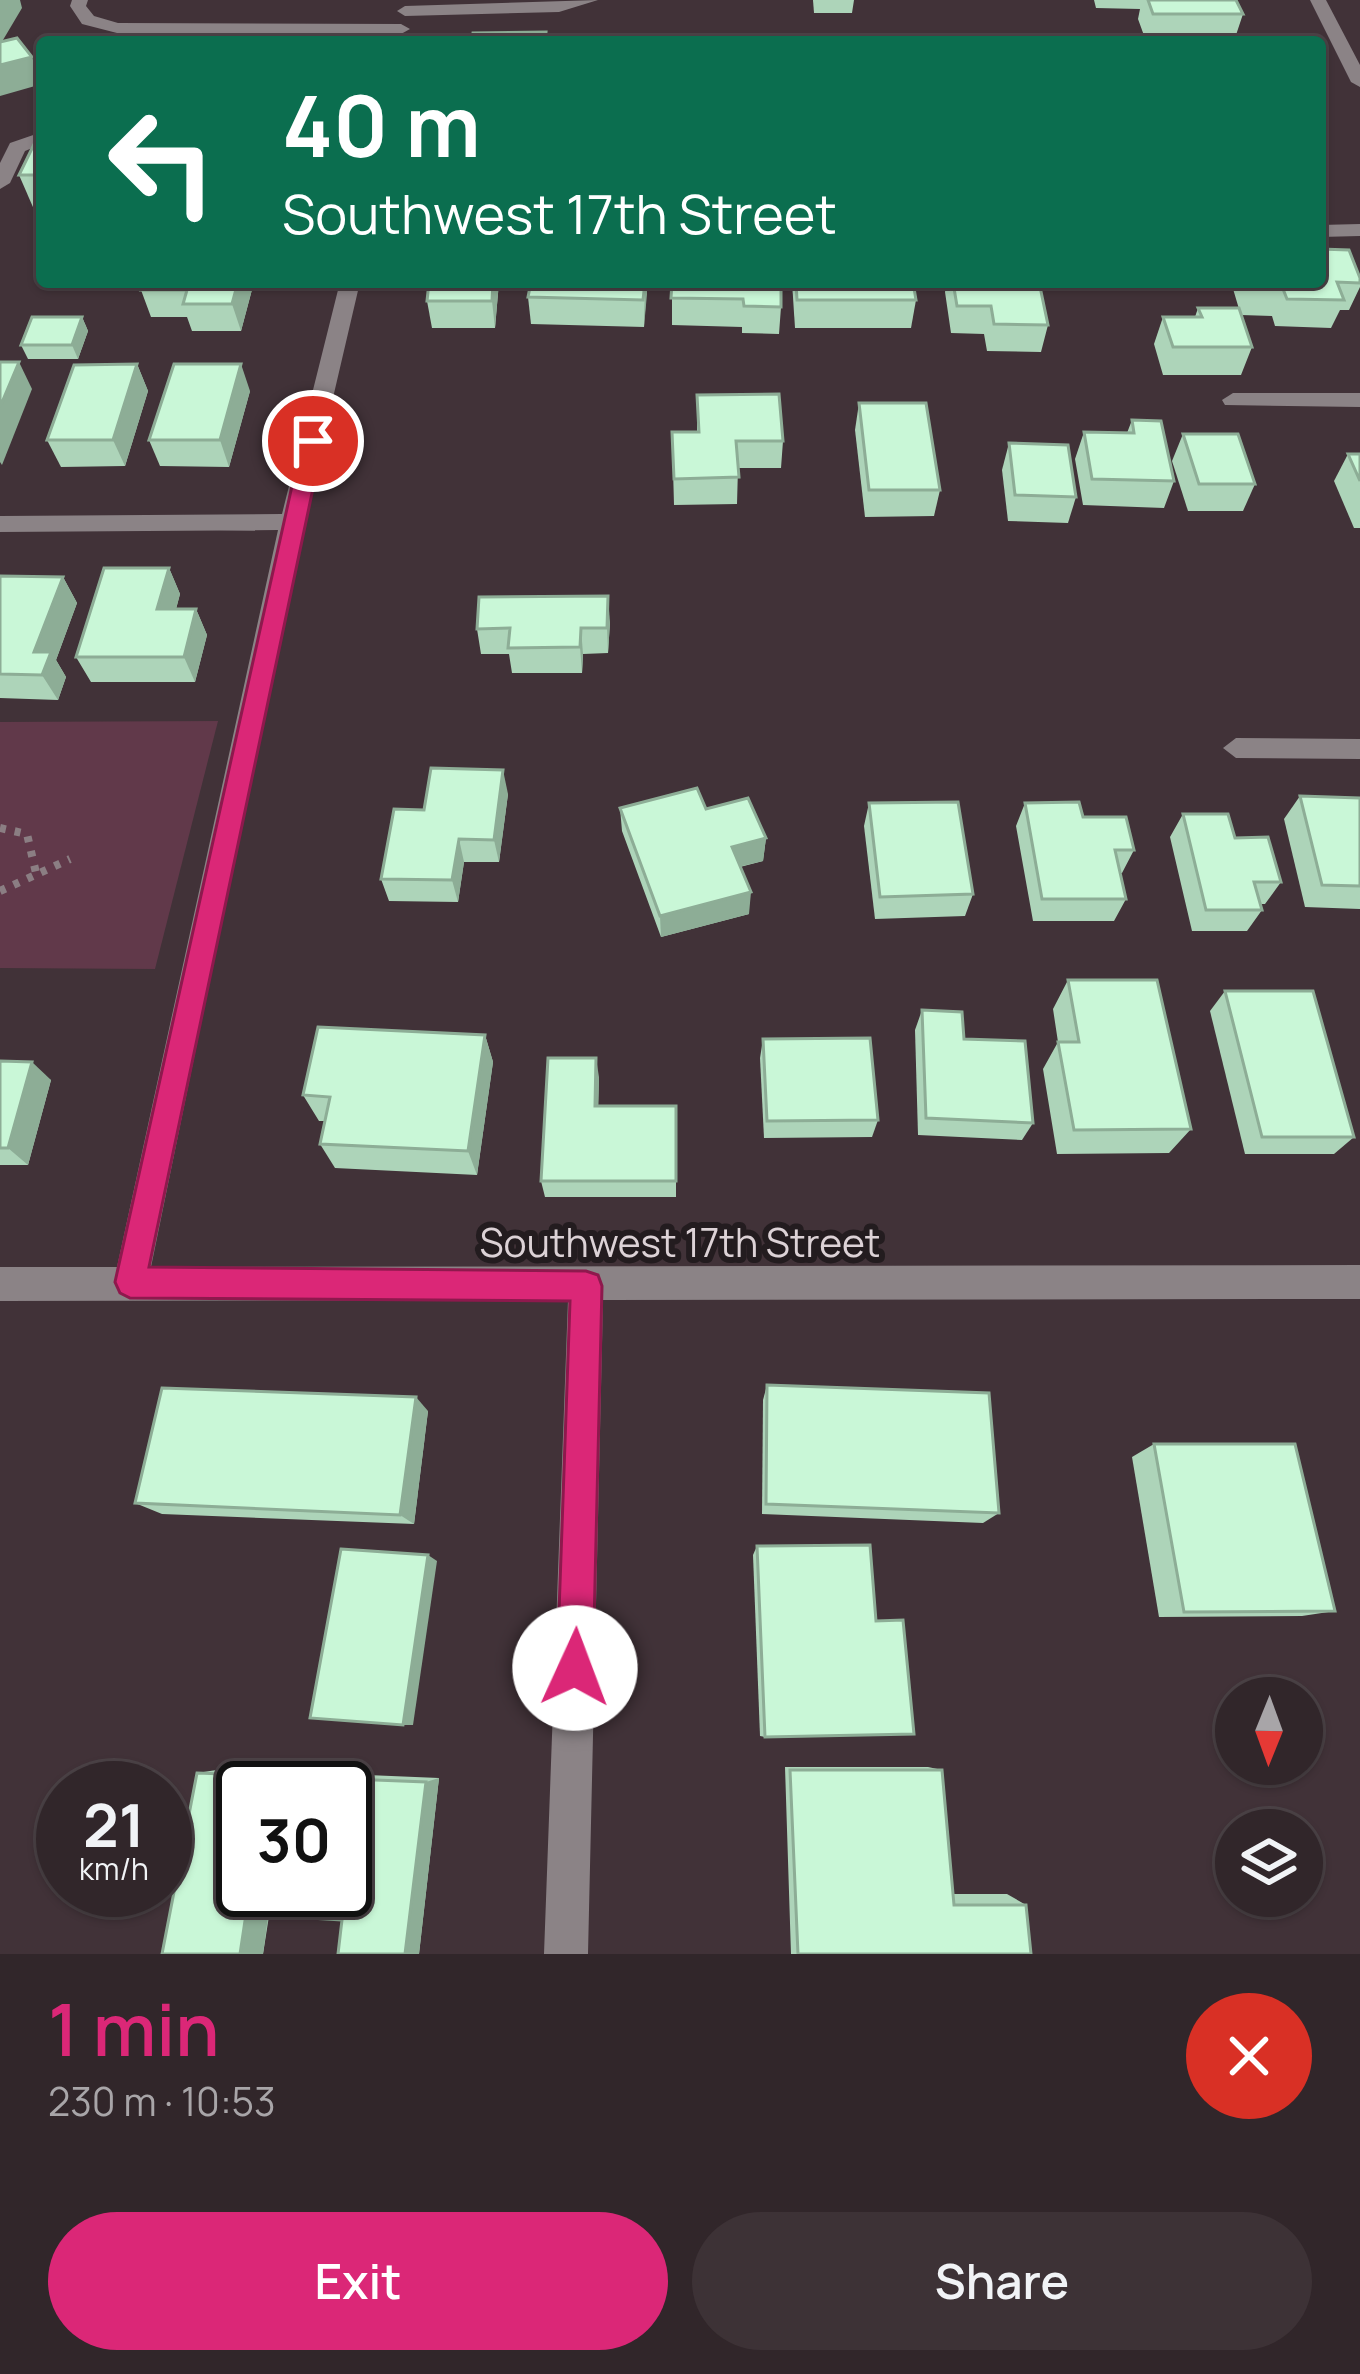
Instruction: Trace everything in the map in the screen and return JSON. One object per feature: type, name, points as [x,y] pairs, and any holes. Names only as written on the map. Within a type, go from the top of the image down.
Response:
[{"type":"street","points":[[80,0],[78,6],[88,20],[117,28],[403,21],[590,0]]},
{"type":"street","points":[[1318,0],[1360,82]]},
{"type":"street","points":[[0,183],[17,147],[36,140]]},
{"type":"street","points":[[1326,230],[1360,230]]},
{"type":"street","points":[[130,1282],[292,522],[349,288]]},
{"type":"street","points":[[1233,400],[1360,400]]},
{"type":"street","points":[[0,524],[292,522]]},
{"type":"street","points":[[1236,748],[1360,748]]},
{"type":"street","name":"Southwest 17th Street","points":[[0,1284],[1360,1282]]},
{"type":"street","points":[[566,1954],[586,1286]]},
{"type":"path","points":[[0,828],[27,834],[36,873]]},
{"type":"path","points":[[0,891],[70,859]]},
{"type":"shaded area","points":[[218,721],[155,969],[0,968],[0,722]]},
{"type":"building","points":[[1148,0],[1236,0],[1243,14],[1153,14]]},
{"type":"building","points":[[546,32],[546,36],[473,33]]},
{"type":"building","points":[[17,38],[32,57],[0,65],[0,42]]},
{"type":"building","points":[[36,140],[36,175],[19,175]]},
{"type":"building","points":[[1326,249],[1349,250],[1360,278],[1360,283],[1337,282],[1344,300],[1287,299],[1283,289],[1252,288],[1326,288]]},
{"type":"building","points":[[236,288],[232,304],[183,304],[187,290],[141,290]]},
{"type":"building","points":[[428,288],[493,288],[492,301],[427,301]]},
{"type":"building","points":[[530,288],[644,288],[643,300],[528,297]]},
{"type":"building","points":[[672,288],[781,288],[781,307],[744,306],[743,299],[671,298]]},
{"type":"building","points":[[796,288],[914,288],[916,300],[797,300]]},
{"type":"building","points":[[954,288],[1040,288],[1048,325],[994,324],[991,306],[957,306]]},
{"type":"building","points":[[1198,308],[1239,308],[1252,347],[1173,347],[1163,317],[1202,317]]},
{"type":"building","points":[[32,317],[82,317],[72,345],[21,345]]},
{"type":"building","points":[[0,362],[19,362],[0,407]]},
{"type":"building","points":[[137,364],[113,440],[47,440],[74,365]]},
{"type":"building","points":[[174,364],[241,364],[220,440],[149,440]]},
{"type":"building","points":[[779,394],[783,441],[736,441],[739,477],[674,479],[672,432],[699,432],[697,395]]},
{"type":"building","points":[[859,403],[926,403],[940,490],[869,490]]},
{"type":"building","points":[[1132,420],[1161,421],[1174,481],[1092,479],[1084,432],[1134,433]]},
{"type":"building","points":[[1183,434],[1238,434],[1255,484],[1199,484]]},
{"type":"building","points":[[1009,443],[1068,445],[1076,497],[1015,495]]},
{"type":"building","points":[[1348,454],[1360,454],[1360,481]]},
{"type":"building","points":[[104,568],[169,568],[157,609],[196,609],[184,657],[76,657]]},
{"type":"building","points":[[0,576],[63,577],[34,652],[51,652],[42,675],[0,674]]},
{"type":"building","points":[[608,596],[607,628],[581,628],[580,647],[508,648],[510,628],[477,629],[479,597]]},
{"type":"building","points":[[431,768],[503,770],[494,840],[459,839],[452,880],[381,879],[394,809],[424,810]]},
{"type":"building","points":[[697,788],[706,809],[748,798],[766,838],[732,847],[751,892],[660,916],[620,808]]},
{"type":"building","points":[[1300,796],[1360,798],[1360,886],[1322,885]]},
{"type":"building","points":[[958,802],[973,894],[880,897],[869,803]]},
{"type":"building","points":[[1079,802],[1083,817],[1126,817],[1134,850],[1115,850],[1126,899],[1042,899],[1025,803]]},
{"type":"building","points":[[1183,814],[1228,814],[1235,838],[1268,837],[1281,882],[1254,882],[1262,910],[1206,910]]},
{"type":"building","points":[[1068,980],[1157,980],[1191,1129],[1074,1130],[1058,1042],[1079,1042]]},
{"type":"building","points":[[1225,991],[1313,991],[1354,1137],[1262,1137]]},
{"type":"building","points":[[922,1010],[962,1012],[964,1039],[1025,1041],[1033,1123],[926,1118]]},
{"type":"building","points":[[318,1027],[485,1035],[468,1151],[320,1144],[330,1097],[303,1095]]},
{"type":"building","points":[[870,1038],[878,1120],[767,1121],[763,1039]]},
{"type":"building","points":[[548,1058],[596,1058],[595,1106],[676,1106],[676,1181],[541,1181]]},
{"type":"building","points":[[0,1061],[32,1062],[8,1148],[0,1148]]},
{"type":"building","points":[[767,1385],[989,1393],[999,1513],[766,1504]]},
{"type":"building","points":[[162,1388],[416,1397],[400,1515],[135,1503]]},
{"type":"building","points":[[1154,1444],[1295,1444],[1335,1611],[1184,1612]]},
{"type":"building","points":[[870,1545],[876,1621],[903,1620],[914,1734],[765,1737],[757,1546]]},
{"type":"building","points":[[341,1549],[428,1555],[403,1725],[310,1718]]},
{"type":"building","points":[[790,1770],[942,1770],[954,1905],[1026,1905],[1031,1954],[798,1954]]},
{"type":"building","points":[[197,1773],[216,1774],[216,1917],[246,1917],[240,1954],[162,1954],[169,1917],[192,1917],[192,1799]]},
{"type":"building","points":[[372,1780],[426,1782],[405,1954],[338,1954],[342,1920],[294,1917],[372,1917]]},
{"type":"route","points":[[313,441],[130,1282],[586,1286],[575,1668]]}]
